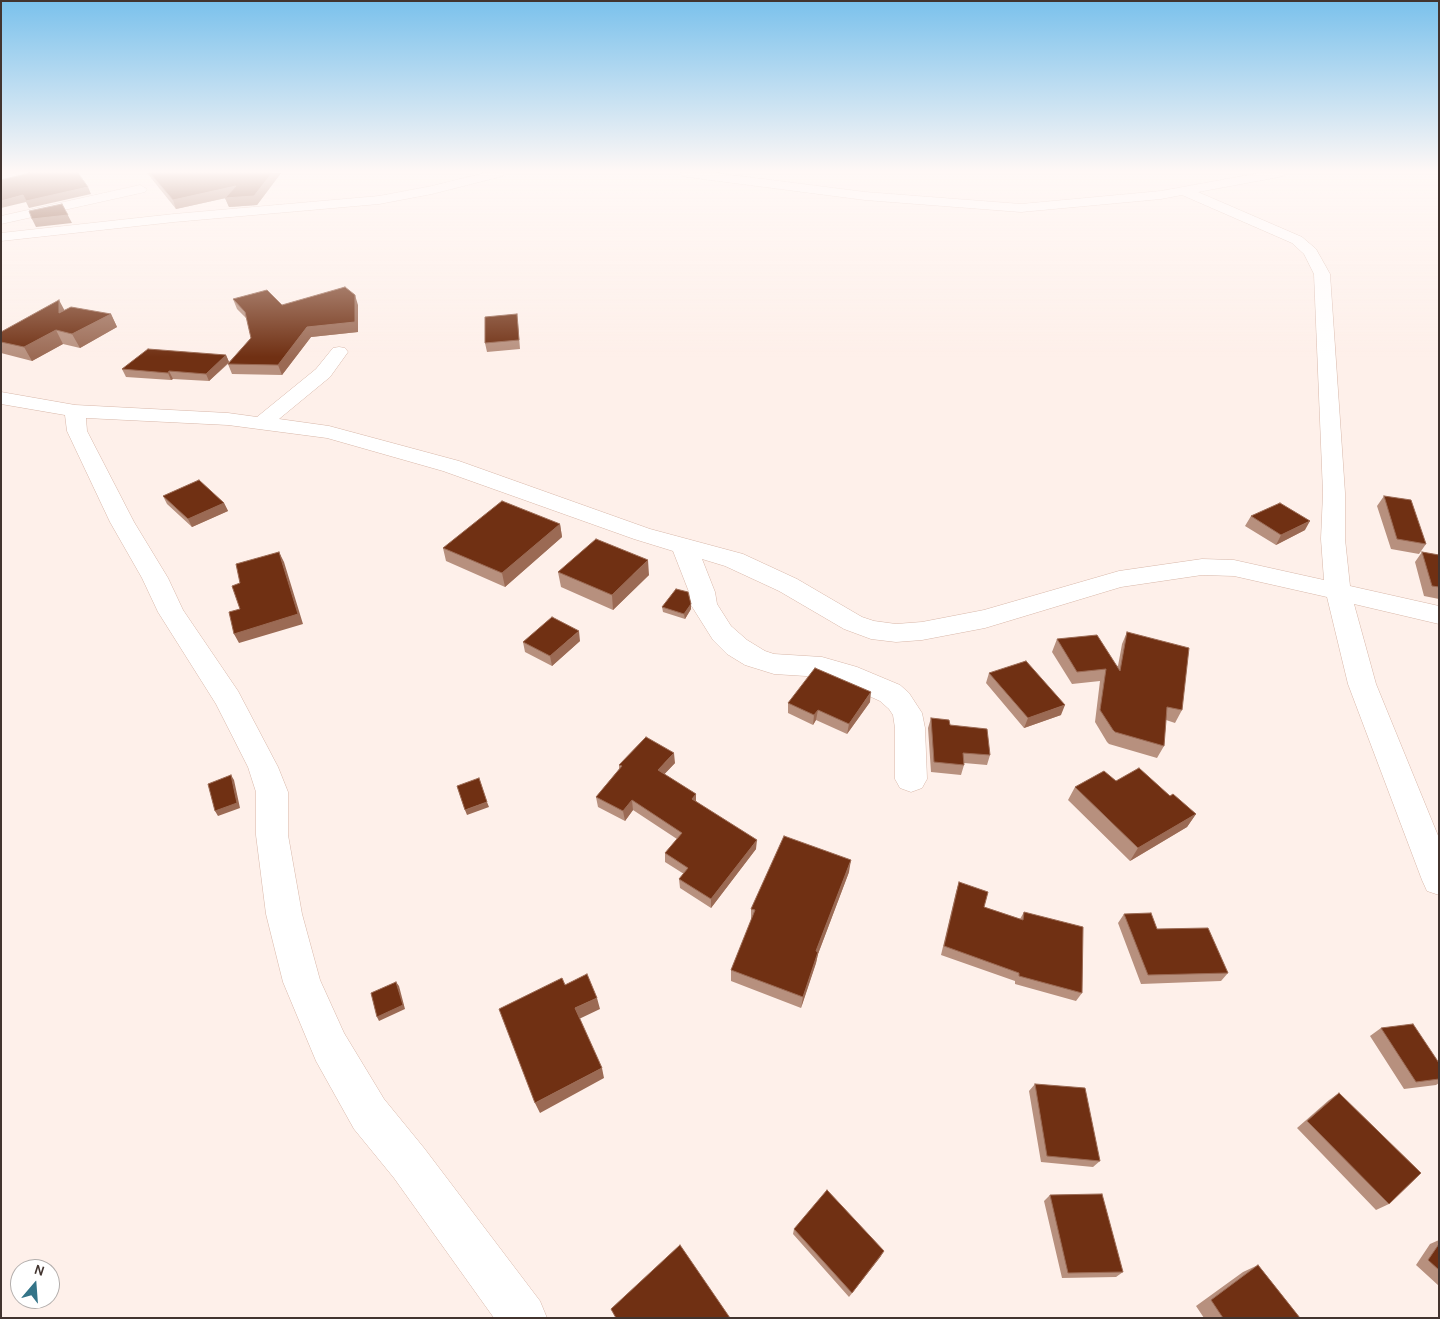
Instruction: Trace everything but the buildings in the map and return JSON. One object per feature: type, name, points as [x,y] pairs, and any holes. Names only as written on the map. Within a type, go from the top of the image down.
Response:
[{"type":"street","points":[[1,237],[23,235]]},
{"type":"street","points":[[1284,235],[1297,240],[1311,252],[1322,274],[1332,434],[1334,539],[1338,591],[1362,684],[1439,880]]},
{"type":"street","points":[[262,423],[323,373],[339,352]]},
{"type":"street","points":[[1,398],[75,411],[153,414],[262,423],[329,432],[451,466],[642,534],[682,544],[757,569],[853,623],[871,630],[896,634],[985,619],[1119,579],[1202,567],[1234,568],[1439,615]]},
{"type":"street","points":[[75,411],[77,432],[122,522],[156,578],[171,612],[228,699],[263,767],[272,792],[272,835],[284,914],[302,982],[330,1048],[369,1114],[409,1163],[523,1318]]},
{"type":"street","points":[[682,544],[692,563],[702,592],[704,605],[722,633],[737,647],[755,658],[774,664],[822,667],[847,674],[890,693],[900,701],[907,713],[910,728],[910,779]]}]
